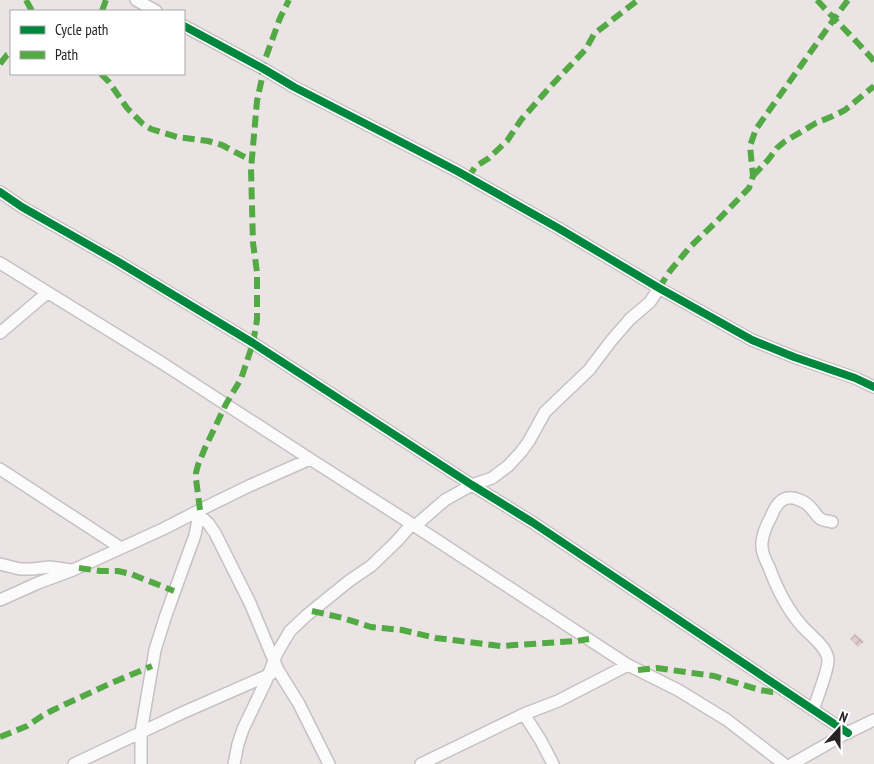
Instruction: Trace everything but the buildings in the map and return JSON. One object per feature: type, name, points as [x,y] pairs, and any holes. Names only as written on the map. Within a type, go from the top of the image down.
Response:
[{"type":"street","points":[[136,0],[154,10]]},
{"type":"street","points":[[185,27],[294,87],[457,172],[752,340],[874,387]]},
{"type":"street","points":[[0,192],[22,207],[254,343],[532,522],[848,733]]},
{"type":"street","points":[[0,263],[162,362],[628,665],[678,690],[727,720],[784,764]]},
{"type":"street","points":[[234,764],[238,744],[244,729],[273,668],[283,642],[290,631],[307,615],[371,566],[414,525],[445,500],[472,485],[492,478],[508,466],[529,441],[545,412],[589,370],[611,340],[630,319],[650,302],[659,288]]},
{"type":"street","points":[[0,333],[47,293]]},
{"type":"street","points":[[0,600],[73,570],[200,513],[290,467],[310,459]]},
{"type":"street","points":[[1,471],[121,548]]},
{"type":"street","points":[[813,710],[828,658],[814,636],[803,626],[783,600],[763,553],[762,544],[763,535],[772,515],[779,501],[784,499],[792,498],[802,501],[808,504],[820,519],[832,522]]},
{"type":"street","points":[[200,513],[215,533],[250,603],[273,668],[299,704],[329,764]]},
{"type":"street","points":[[141,764],[140,732],[155,650],[195,535],[200,513]]},
{"type":"street","points":[[0,564],[20,569],[50,567],[73,570]]},
{"type":"street","points":[[421,764],[628,665]]},
{"type":"street","points":[[74,764],[273,668]]},
{"type":"street","points":[[524,714],[553,764]]},
{"type":"street","points":[[792,764],[874,720]]},
{"type":"marked path","points":[[26,0],[31,10]]},
{"type":"marked path","points":[[102,10],[106,0]]},
{"type":"marked path","points":[[200,510],[196,479],[198,465],[226,404],[241,379],[253,343],[257,320],[257,272],[253,243],[251,169],[257,101],[262,68],[280,18],[289,0]]},
{"type":"marked path","points":[[468,178],[475,167],[489,158],[507,141],[521,120],[586,49],[594,34],[638,0]]},
{"type":"marked path","points":[[817,0],[874,61]]},
{"type":"marked path","points":[[659,288],[690,247],[749,188],[753,176],[750,146],[756,129],[848,0]]},
{"type":"marked path","points":[[0,64],[10,54]]},
{"type":"marked path","points":[[102,75],[127,108],[143,124],[151,129],[177,137],[222,145],[252,161]]},
{"type":"marked path","points":[[753,176],[784,142],[816,123],[845,110],[874,86]]},
{"type":"marked path","points":[[79,568],[131,574],[174,591]]},
{"type":"marked path","points":[[312,611],[371,627],[402,630],[436,638],[501,646],[589,639]]},
{"type":"marked path","points":[[0,737],[27,726],[53,710],[152,666]]},
{"type":"marked path","points":[[638,670],[657,668],[714,676],[760,690],[772,692],[785,691]]},
{"type":"cycle path","points":[[185,27],[294,87],[457,171],[752,340],[855,378],[874,387]]},
{"type":"cycle path","points":[[0,192],[22,207],[117,261],[253,343],[532,522],[848,733]]}]
